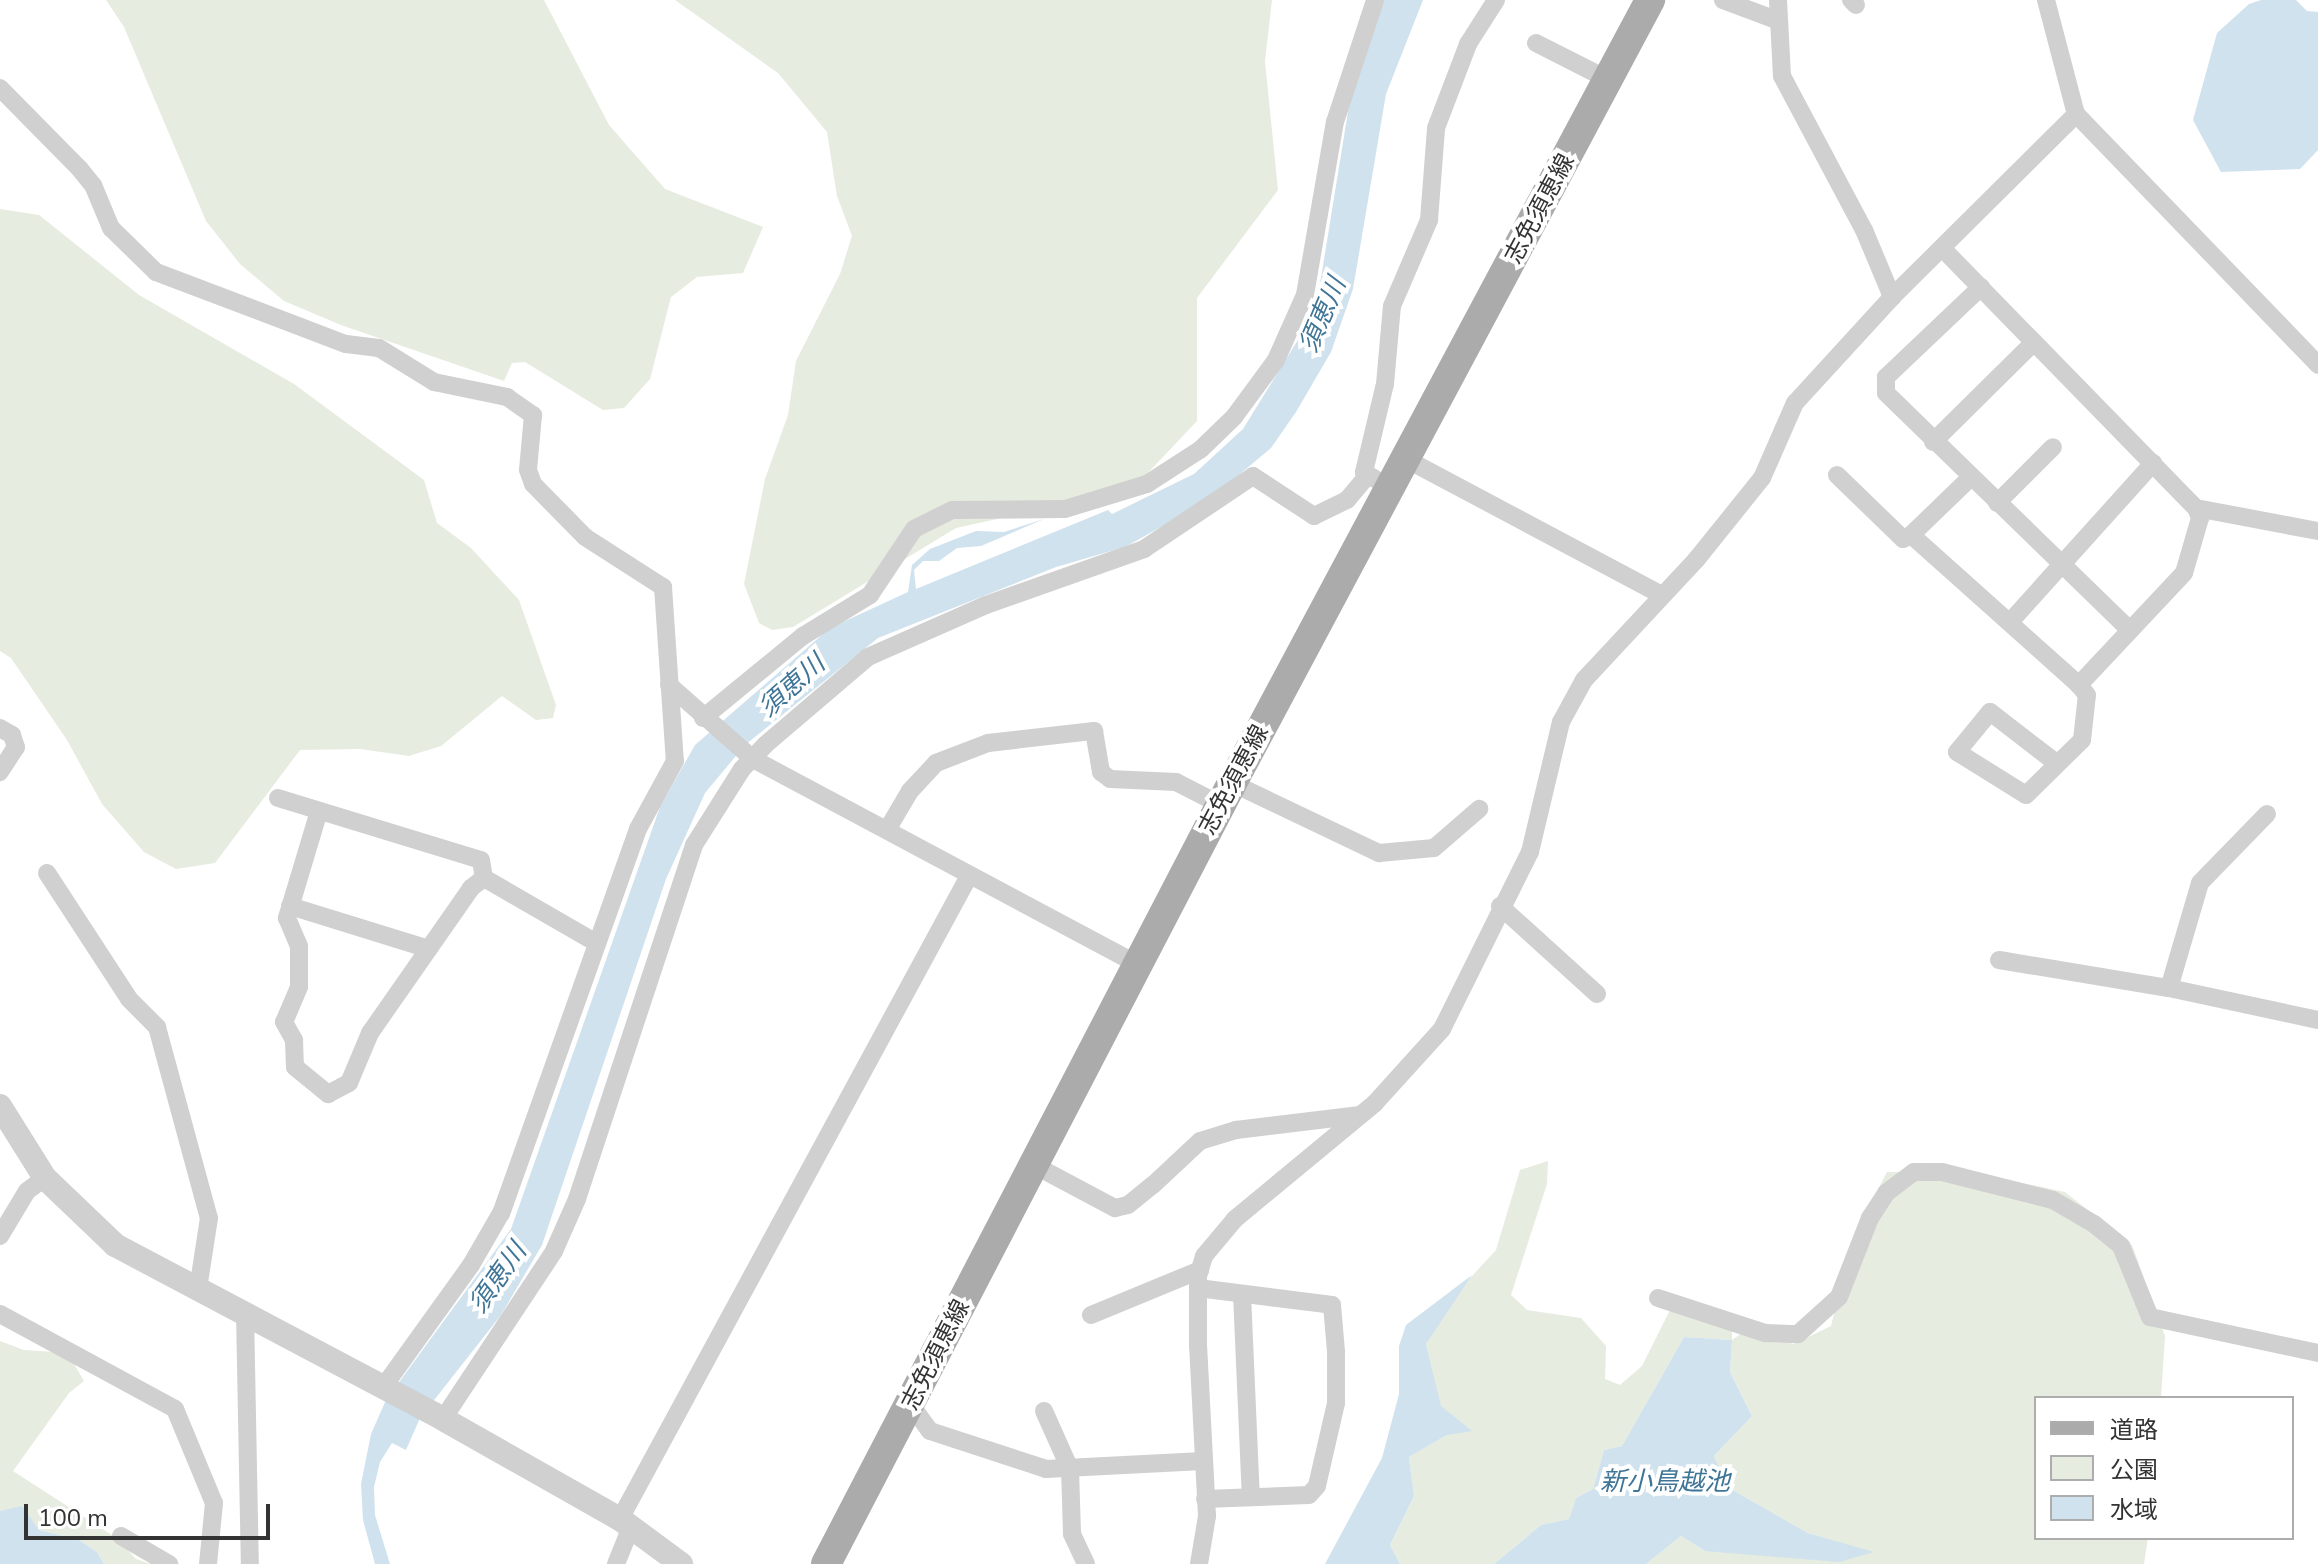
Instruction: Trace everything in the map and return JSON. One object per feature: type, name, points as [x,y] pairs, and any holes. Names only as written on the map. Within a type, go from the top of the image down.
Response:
[{"type":"main road","name":"志免須恵線","points":[[826,1564],[1140,966],[1379,481],[1406,459],[1650,0]]},
{"type":"street","points":[[706,720],[803,636],[870,595],[914,529],[952,510],[1065,509],[1147,484],[1201,449],[1234,417],[1276,360],[1305,295],[1335,122],[1375,0]]},
{"type":"street","points":[[438,1416],[554,1251],[577,1199],[694,845],[704,823],[753,759],[790,721],[868,657],[986,605],[1144,549],[1253,476],[1260,477],[1301,512],[1314,516],[1379,481],[1392,306],[1429,220],[1436,128],[1468,44],[1496,0]]},
{"type":"street","points":[[1723,0],[1779,21]]},
{"type":"street","points":[[1778,0],[1782,76],[1864,230],[1892,297]]},
{"type":"street","points":[[2046,0],[2076,114],[2318,365]]},
{"type":"street","points":[[1536,43],[1609,80]]},
{"type":"street","points":[[0,88],[79,168],[93,185],[111,228],[156,272],[346,344],[379,348],[434,382],[507,397],[533,415],[528,470],[533,484],[585,537],[663,587],[675,761],[638,829],[595,942],[501,1213],[471,1265],[386,1388]]},
{"type":"street","points":[[1199,1564],[1205,1499],[1199,1279],[1215,1239],[1360,1115],[1442,1029],[1476,968],[1500,906],[1540,825],[1561,722],[1584,680],[1660,594],[1696,560],[1762,478],[1795,403],[1892,297],[2076,114]]},
{"type":"street","points":[[1942,248],[2153,463],[2196,508],[2200,518],[2184,573],[2079,685]]},
{"type":"street","points":[[1981,287],[1886,377],[1886,393],[1970,478],[2130,630]]},
{"type":"street","points":[[1933,442],[2034,342]]},
{"type":"street","points":[[1997,503],[2053,447]]},
{"type":"street","points":[[1406,459],[1660,594]]},
{"type":"street","points":[[2010,622],[2153,463]]},
{"type":"street","points":[[1837,475],[1903,539],[1911,535],[1970,478]]},
{"type":"street","points":[[2196,508],[2318,531]]},
{"type":"street","points":[[1911,535],[2087,695],[2082,740],[2055,762],[2026,795],[1957,752],[1990,712],[2055,762]]},
{"type":"street","points":[[669,685],[753,759],[1140,966]]},
{"type":"street","points":[[0,728],[12,735],[16,747],[0,772]]},
{"type":"street","points":[[887,830],[910,791],[936,763],[988,743],[1094,731],[1101,772],[1110,779],[1176,782],[1226,794],[1379,853],[1434,848],[1479,809]]},
{"type":"street","points":[[278,798],[481,860],[484,878],[370,1033],[349,1083],[328,1094],[295,1067],[294,1040],[286,1032],[284,1022],[299,987],[299,946],[287,918],[319,811]]},
{"type":"street","points":[[2169,988],[2200,883],[2267,814]]},
{"type":"street","points":[[47,873],[129,999],[157,1027],[209,1218],[198,1289]]},
{"type":"street","points":[[616,1564],[626,1523],[969,876]]},
{"type":"street","points":[[484,878],[595,942]]},
{"type":"street","points":[[290,906],[429,949]]},
{"type":"street","points":[[1500,906],[1597,994]]},
{"type":"street","points":[[1999,960],[2169,988],[2318,1020]]},
{"type":"street","points":[[0,1106],[45,1178],[115,1245],[438,1416],[626,1523],[681,1564]]},
{"type":"street","points":[[1034,1165],[1115,1208],[1136,1199],[1200,1141],[1236,1130],[1360,1115]]},
{"type":"street","points":[[1658,1298],[1765,1333],[1798,1334],[1839,1297],[1870,1218],[1886,1193],[1914,1172],[1942,1172],[2053,1200],[2094,1224],[2121,1246],[2150,1317],[2318,1353]]},
{"type":"street","points":[[0,1236],[27,1191],[45,1178]]},
{"type":"street","points":[[1091,1315],[1199,1279],[1242,1294],[1332,1305],[1336,1403],[1317,1486],[1309,1495],[1205,1499]]},
{"type":"street","points":[[1242,1294],[1251,1497]]},
{"type":"street","points":[[245,1312],[250,1564]]},
{"type":"street","points":[[0,1314],[175,1409],[214,1503],[208,1564]]},
{"type":"street","points":[[911,1405],[930,1431],[1034,1466],[1070,1469],[1203,1461]]},
{"type":"street","points":[[1044,1411],[1070,1469],[1072,1534],[1086,1564]]},
{"type":"street","points":[[121,1536],[169,1564]]},
{"type":"green space","points":[[106,0],[544,0],[609,125],[665,189],[763,227],[743,273],[697,277],[671,297],[650,379],[624,408],[603,410],[525,362],[512,363],[504,381],[341,325],[284,301],[240,264],[206,221],[124,27]]},
{"type":"green space","points":[[675,0],[1272,0],[1265,61],[1278,190],[1197,298],[1197,421],[1144,477],[1070,503],[956,528],[793,627],[772,630],[759,623],[744,584],[765,479],[788,415],[796,361],[840,274],[852,236],[837,196],[827,132],[778,73]]},
{"type":"green space","points":[[0,209],[39,215],[139,295],[294,384],[424,480],[437,523],[471,548],[519,600],[556,705],[553,718],[536,720],[502,696],[441,746],[409,756],[360,749],[300,750],[215,863],[176,869],[144,852],[102,804],[67,740],[11,658],[0,651]]},
{"type":"green space","points":[[1548,1161],[1547,1184],[1511,1295],[1527,1310],[1581,1318],[1606,1346],[1605,1379],[1620,1385],[1642,1366],[1671,1308],[1732,1328],[1732,1340],[1684,1337],[1622,1446],[1604,1450],[1593,1489],[1576,1498],[1569,1519],[1541,1525],[1494,1564],[1400,1564],[1390,1545],[1414,1496],[1409,1457],[1447,1435],[1426,1344],[1461,1288],[1496,1250],[1520,1170]]},
{"type":"green space","points":[[1887,1172],[1970,1172],[2065,1192],[2132,1245],[2165,1336],[2161,1396],[2034,1396],[2034,1540],[2148,1540],[2144,1564],[1646,1564],[1681,1536],[1705,1551],[1872,1552],[1808,1533],[1727,1487],[1714,1456],[1752,1416],[1730,1372],[1732,1340],[1742,1333],[1794,1344],[1831,1326],[1853,1238]]},
{"type":"green space","points":[[0,1341],[24,1350],[54,1352],[74,1364],[84,1381],[69,1393],[13,1471],[118,1539],[136,1559],[151,1564],[104,1564],[97,1552],[79,1540],[39,1530],[13,1510],[0,1511]]},
{"type":"water","name":"須恵川","points":[[1382,0],[1423,0],[1386,94],[1353,289],[1331,352],[1296,412],[1271,448],[1209,500],[1125,547],[1056,567],[878,638],[745,745],[705,793],[666,879],[542,1245],[501,1315],[420,1418],[406,1450],[392,1443],[380,1462],[374,1487],[375,1515],[390,1564],[375,1564],[363,1520],[361,1484],[371,1434],[386,1400],[511,1229],[660,807],[695,745],[830,628],[908,592],[912,565],[930,549],[976,531],[1004,532],[1044,519],[981,546],[957,548],[939,561],[923,561],[914,570],[916,589],[1108,510],[1112,514],[1194,474],[1243,429],[1301,335],[1321,278],[1352,87]]},
{"type":"water","points":[[2261,0],[2296,0],[2307,11],[2318,12],[2318,150],[2300,169],[2221,172],[2193,120],[2217,33],[2249,4]]},
{"type":"water","points":[[1472,1275],[1426,1344],[1441,1406],[1472,1431],[1447,1435],[1409,1457],[1414,1496],[1390,1545],[1400,1564],[1325,1564],[1382,1458],[1399,1394],[1399,1346],[1406,1325]]},
{"type":"water","name":"新小鳥越池","points":[[1684,1337],[1732,1340],[1730,1372],[1752,1416],[1714,1456],[1727,1487],[1808,1533],[1874,1552],[1839,1562],[1705,1551],[1681,1536],[1646,1564],[1494,1564],[1541,1525],[1569,1519],[1576,1498],[1593,1489],[1604,1450],[1622,1446]]},
{"type":"water","points":[[22,1506],[39,1530],[79,1540],[97,1552],[104,1564],[0,1564],[0,1511]]}]
